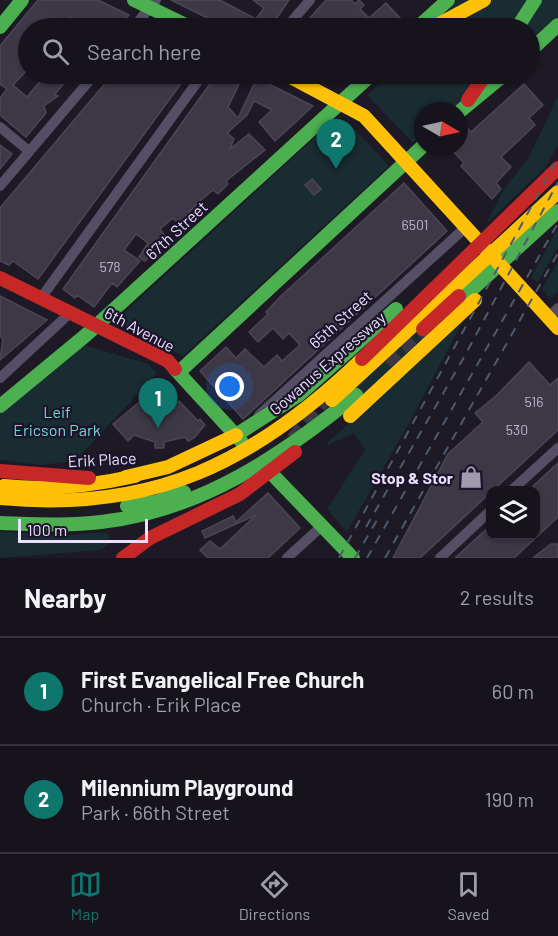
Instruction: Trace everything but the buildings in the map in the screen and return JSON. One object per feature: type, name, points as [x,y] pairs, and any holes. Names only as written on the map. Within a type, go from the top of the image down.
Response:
[{"type":"main road","points":[[0,27],[22,0]]},
{"type":"main road","points":[[134,0],[153,4],[176,18]]},
{"type":"main road","points":[[428,18],[448,0]]},
{"type":"main road","points":[[451,18],[484,0]]},
{"type":"main road","points":[[523,18],[535,0]]},
{"type":"main road","points":[[540,42],[558,25]]},
{"type":"main road","points":[[306,84],[341,101],[364,116],[496,261],[537,304],[555,318]]},
{"type":"main road","name":"67th Street","points":[[0,406],[97,325],[361,84]]},
{"type":"main road","points":[[466,102],[479,84]]},
{"type":"main road","points":[[468,105],[493,84]]},
{"type":"main road","points":[[180,372],[414,154]]},
{"type":"main road","points":[[412,315],[556,173]]},
{"type":"main road","name":"Erik Place","points":[[0,471],[68,478],[135,476],[238,438],[291,401],[452,257],[556,173]]},
{"type":"main road","name":"Gowanus Expressway","points":[[0,498],[32,502],[80,502],[129,495],[185,492],[223,463],[252,446],[322,393],[556,173]]},
{"type":"main road","points":[[0,511],[79,514],[155,502],[185,492],[222,474],[300,426],[371,366],[558,192]]},
{"type":"main road","points":[[423,329],[558,202]]},
{"type":"main road","name":"Gowanus Expressway","points":[[0,523],[82,525],[134,517],[185,492],[268,461],[318,429],[558,211]]},
{"type":"main road","points":[[123,558],[150,537],[240,494],[295,452],[325,437],[374,395],[498,278],[528,246],[542,225]]},
{"type":"main road","name":"6th Avenue","points":[[0,278],[161,357],[180,372],[238,438]]},
{"type":"main road","points":[[270,472],[352,558]]},
{"type":"main road","points":[[0,486],[24,489],[80,488],[135,476]]},
{"type":"street","points":[[295,18],[310,0]]},
{"type":"street","points":[[141,18],[153,4]]},
{"type":"street","points":[[0,186],[86,84]]},
{"type":"street","points":[[41,298],[196,84]]},
{"type":"street","points":[[0,127],[29,151]]},
{"type":"street","name":"65th Street","points":[[238,438],[466,228]]},
{"type":"street","points":[[0,378],[70,313]]},
{"type":"street","points":[[517,486],[558,448]]},
{"type":"street","points":[[440,558],[486,515]]},
{"type":"street","points":[[287,558],[325,529]]},
{"type":"green space","points":[[457,0],[558,0],[558,16],[540,33],[540,18],[442,18]]},
{"type":"green space","points":[[379,84],[482,84],[459,102],[414,102],[413,143],[367,95]]},
{"type":"green space","points":[[558,96],[558,145],[545,168],[486,224],[504,189],[528,159]]},
{"type":"green space","points":[[336,118],[350,124],[389,166],[183,356],[114,322]]},
{"type":"green space","points":[[558,228],[558,247],[537,283],[531,277]]},
{"type":"green space","points":[[558,261],[558,292],[550,299],[542,289]]},
{"type":"green space","points":[[478,292],[413,416],[347,532],[327,509],[365,450],[354,433],[328,445],[328,442],[354,419],[334,379]]},
{"type":"green space","name":"Leif Ericson Park","points":[[84,345],[148,364],[157,373],[75,461],[41,465],[0,460],[0,414]]},
{"type":"green space","points":[[0,532],[70,535],[107,532],[111,542],[101,550],[0,558]]},
{"type":"tunnel","points":[[386,362],[423,329]]},
{"type":"tunnel","points":[[293,439],[324,400]]},
{"type":"railway","points":[[339,558],[558,158]]},
{"type":"railway","points":[[366,527],[463,359],[558,182]]},
{"type":"railway","points":[[367,558],[558,223]]},
{"type":"railway","points":[[385,558],[558,253]]},
{"type":"railway","points":[[355,558],[377,520]]},
{"type":"traffic: fast","points":[[0,27],[22,0]]},
{"type":"traffic: fast","points":[[134,0],[171,18]]},
{"type":"traffic: fast","points":[[428,18],[448,0]]},
{"type":"traffic: fast","points":[[523,18],[535,0]]},
{"type":"traffic: fast","points":[[540,42],[558,25]]},
{"type":"traffic: fast","points":[[0,406],[86,335],[361,84]]},
{"type":"traffic: fast","points":[[468,105],[493,84]]},
{"type":"traffic: fast","points":[[179,372],[414,154]]},
{"type":"traffic: fast","points":[[456,304],[558,211]]},
{"type":"traffic: fast","points":[[236,435],[300,394],[396,309]]},
{"type":"traffic: fast","points":[[175,369],[241,441]]},
{"type":"traffic: fast","points":[[0,523],[101,522],[137,516],[172,506],[205,493],[268,459],[328,418],[356,395]]},
{"type":"traffic: fast","points":[[270,472],[353,558]]},
{"type":"traffic: fast","points":[[127,506],[155,502],[184,492]]},
{"type":"traffic: slow","points":[[451,18],[484,0]]},
{"type":"traffic: slow","points":[[304,84],[364,116],[558,328]]},
{"type":"traffic: slow","points":[[332,400],[558,192]]},
{"type":"traffic: slow","points":[[350,416],[475,300]]},
{"type":"traffic: slow","points":[[0,498],[55,501],[106,497],[153,488],[198,473],[240,453],[281,427],[322,395],[362,359]]},
{"type":"traffic: slow","points":[[126,477],[168,467],[236,435]]},
{"type":"traffic: slow","points":[[4,486],[70,487],[135,476]]},
{"type":"traffic: jam","points":[[468,100],[479,84]]},
{"type":"traffic: jam","points":[[362,359],[558,168]]},
{"type":"traffic: jam","points":[[0,278],[168,361],[175,369]]},
{"type":"traffic: jam","points":[[423,329],[459,296]]},
{"type":"traffic: jam","points":[[123,558],[150,538],[240,494],[295,452]]},
{"type":"traffic: jam","points":[[0,471],[89,478]]},
{"type":"place","name":"Milennium Playground","points":[[336,169]]},
{"type":"place","name":"First Evangelical Free Church","points":[[158,428]]},
{"type":"place","name":"Stop & Stor","points":[[471,477]]}]
